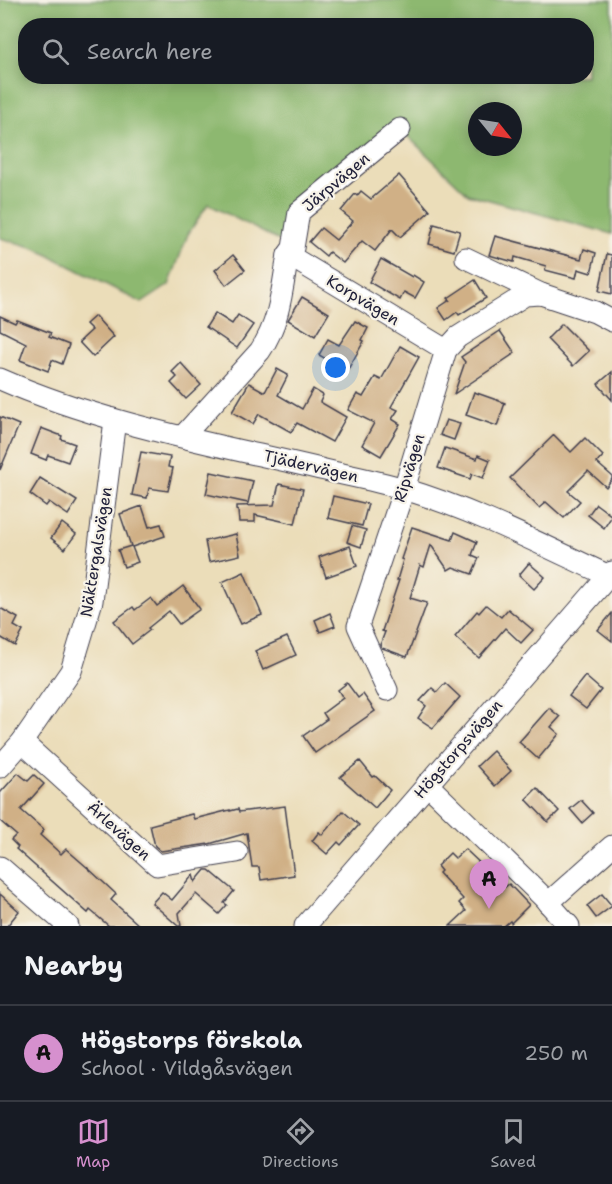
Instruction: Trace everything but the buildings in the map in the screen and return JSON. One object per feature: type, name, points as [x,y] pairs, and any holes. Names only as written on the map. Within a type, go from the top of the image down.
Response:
[{"type":"street","name":"Järpvägen","points":[[183,436],[260,351],[270,335],[277,316],[299,213],[400,129]]},
{"type":"street","name":"Korpvägen","points":[[291,252],[446,350]]},
{"type":"street","points":[[466,258],[541,294],[595,312],[612,321]]},
{"type":"street","points":[[446,350],[458,337],[525,295],[541,294]]},
{"type":"street","name":"Ripvägen","points":[[387,690],[357,626],[404,489],[446,350]]},
{"type":"street","name":"Tjädervägen","points":[[0,379],[33,394],[116,420],[404,489],[470,512],[611,575]]},
{"type":"street","name":"Näktergalsvägen","points":[[0,767],[21,742],[71,671],[92,601],[116,420]]},
{"type":"street","name":"Högstorpsvägen","points":[[304,926],[611,575]]},
{"type":"street","name":"Ärlevägen","points":[[21,742],[157,865],[237,852]]},
{"type":"street","points":[[427,784],[569,926]]},
{"type":"street","points":[[548,903],[612,846]]},
{"type":"street","points":[[0,867],[68,926]]},
{"type":"green space","points":[[0,0],[612,0],[612,234],[468,194],[400,129],[299,212],[293,248],[208,204],[188,234],[169,285],[142,303],[35,248],[0,238]]},
{"type":"place","name":"Högstorps förskola","points":[[489,909]]}]
